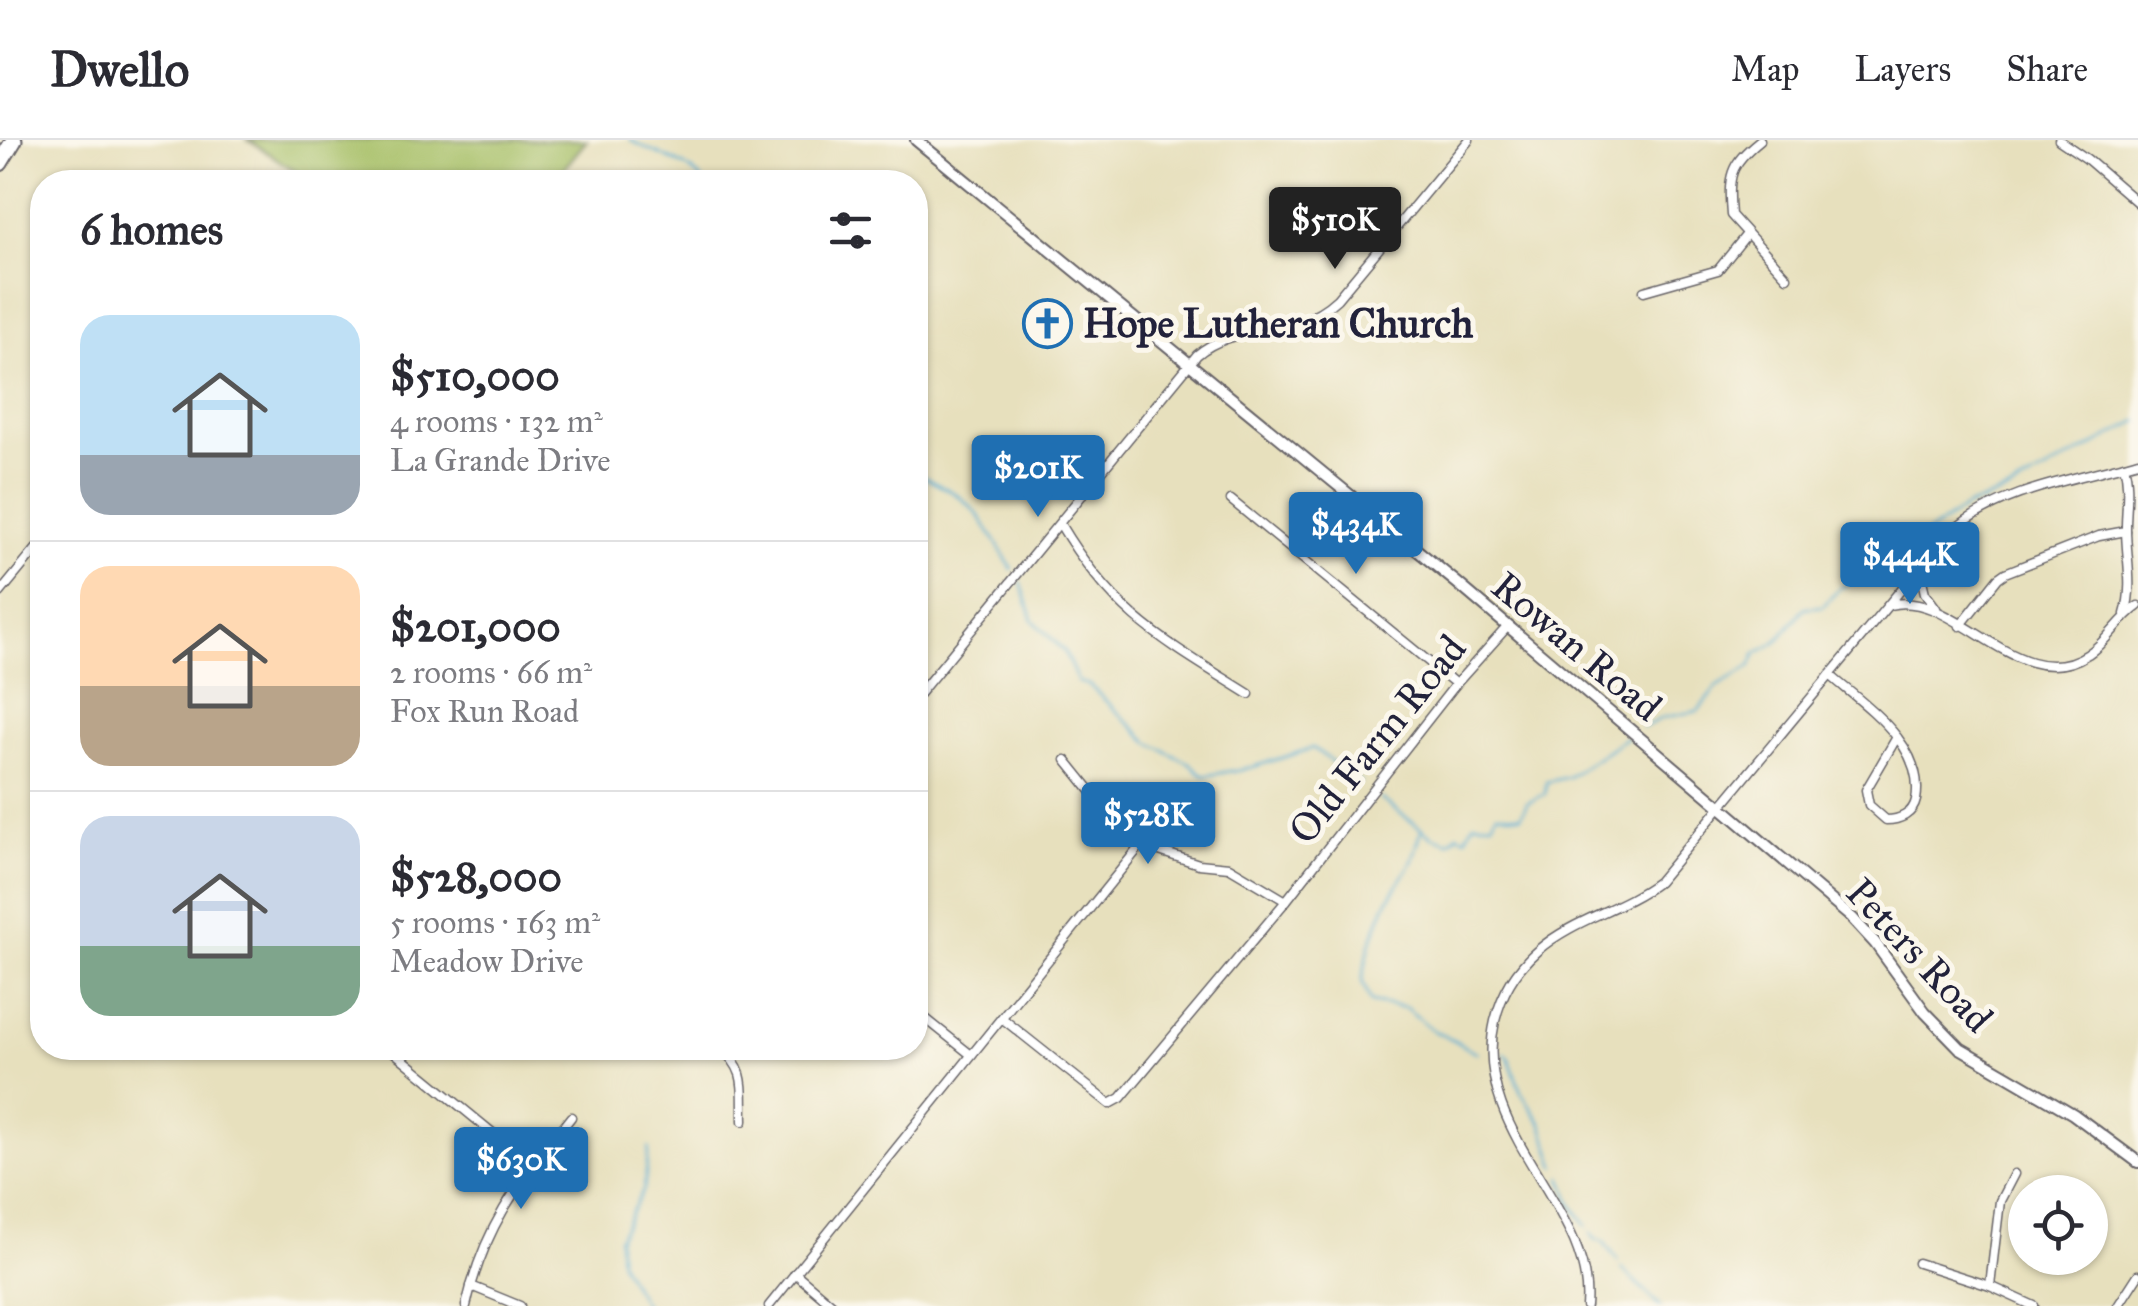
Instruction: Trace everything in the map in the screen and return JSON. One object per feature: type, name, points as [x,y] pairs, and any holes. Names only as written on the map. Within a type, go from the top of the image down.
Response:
[{"type":"highway","points":[[0,163],[14,140]]},
{"type":"street","name":"Rowan Road","points":[[916,140],[1720,805]]},
{"type":"street","points":[[928,683],[1208,346],[1302,323],[1321,314],[1469,140]]},
{"type":"street","points":[[1760,140],[1743,154],[1730,173],[1731,215],[1787,277]]},
{"type":"street","points":[[2059,140],[2138,204]]},
{"type":"street","points":[[1644,291],[1718,270],[1746,234]]},
{"type":"street","points":[[1586,1306],[1586,1277],[1571,1236],[1501,1106],[1492,1066],[1497,1015],[1504,992],[1538,950],[1570,926],[1615,909],[1647,890],[1918,568],[1959,526],[1994,506],[2138,461]]},
{"type":"street","points":[[2124,465],[2128,478],[2130,600],[2125,614]]},
{"type":"street","points":[[1232,500],[1456,684]]},
{"type":"street","points":[[1060,524],[1090,570],[1132,616],[1172,648],[1249,694]]},
{"type":"street","points":[[1960,626],[1998,578],[2099,536],[2126,530]]},
{"type":"street","points":[[0,593],[30,557]]},
{"type":"street","points":[[2129,563],[2138,576]]},
{"type":"street","points":[[1918,568],[1925,592],[1939,611]]},
{"type":"street","points":[[1887,606],[1919,602],[2014,655],[2053,665],[2089,654],[2125,614],[2138,606]]},
{"type":"street","name":"Old Farm Road","points":[[1003,1019],[1110,1104],[1121,1098],[1286,901],[1456,684],[1508,626]]},
{"type":"street","points":[[1830,675],[1897,737],[1910,759],[1917,796],[1914,808],[1905,816],[1886,820],[1869,805],[1866,790],[1897,737]]},
{"type":"street","points":[[1066,760],[1112,817],[1141,845],[1199,864],[1229,867],[1286,901]]},
{"type":"street","name":"Peters Road","points":[[1720,805],[1852,918],[1876,944],[1925,1012],[1960,1048],[2074,1114],[2138,1162]]},
{"type":"street","points":[[769,1306],[1141,845]]},
{"type":"street","points":[[928,1020],[970,1054]]},
{"type":"street","points":[[404,1060],[533,1166]]},
{"type":"street","points":[[734,1060],[742,1074],[743,1122]]},
{"type":"street","points":[[466,1306],[490,1230],[508,1199],[572,1117]]},
{"type":"street","points":[[1990,1286],[2000,1200],[2014,1174]]},
{"type":"street","points":[[1918,1263],[1990,1286],[2034,1306]]},
{"type":"street","points":[[795,1273],[834,1306]]},
{"type":"street","points":[[2118,1306],[2138,1276]]},
{"type":"street","points":[[470,1286],[520,1306]]},
{"type":"green space","points":[[248,140],[587,140],[563,170],[294,170]]},
{"type":"waterway","points":[[630,140],[690,170]]},
{"type":"waterway","points":[[1642,728],[1662,718],[1698,711],[1717,687],[1750,667],[1756,653],[1778,639],[1804,608],[1823,606],[1841,587],[1865,579],[1878,565],[1968,506],[2009,491],[2138,421]]},
{"type":"waterway","points":[[928,479],[974,510],[1012,569]]},
{"type":"waterway","points":[[1021,582],[1033,620],[1064,651],[1078,682],[1089,685],[1150,743],[1189,763],[1204,776],[1253,767],[1313,748],[1360,782]]},
{"type":"waterway","points":[[1381,799],[1433,837],[1449,842],[1458,834],[1466,838],[1474,822],[1492,823],[1497,813],[1521,816],[1527,803],[1545,794],[1546,782],[1568,777],[1627,737]]},
{"type":"waterway","points":[[1422,829],[1412,862],[1386,904],[1370,944],[1362,981],[1371,1002],[1406,1008],[1434,1031],[1478,1053]]},
{"type":"waterway","points":[[1504,1053],[1521,1092],[1542,1124],[1556,1166]]},
{"type":"waterway","points":[[645,1306],[620,1262],[618,1239],[644,1188],[649,1148]]},
{"type":"waterway","points":[[1562,1177],[1572,1205],[1587,1226]]},
{"type":"waterway","points":[[1591,1233],[1603,1241],[1618,1261]]},
{"type":"waterway","points":[[1621,1268],[1660,1306]]},
{"type":"place","name":"Hope Lutheran Church","points":[[1048,323]]}]
